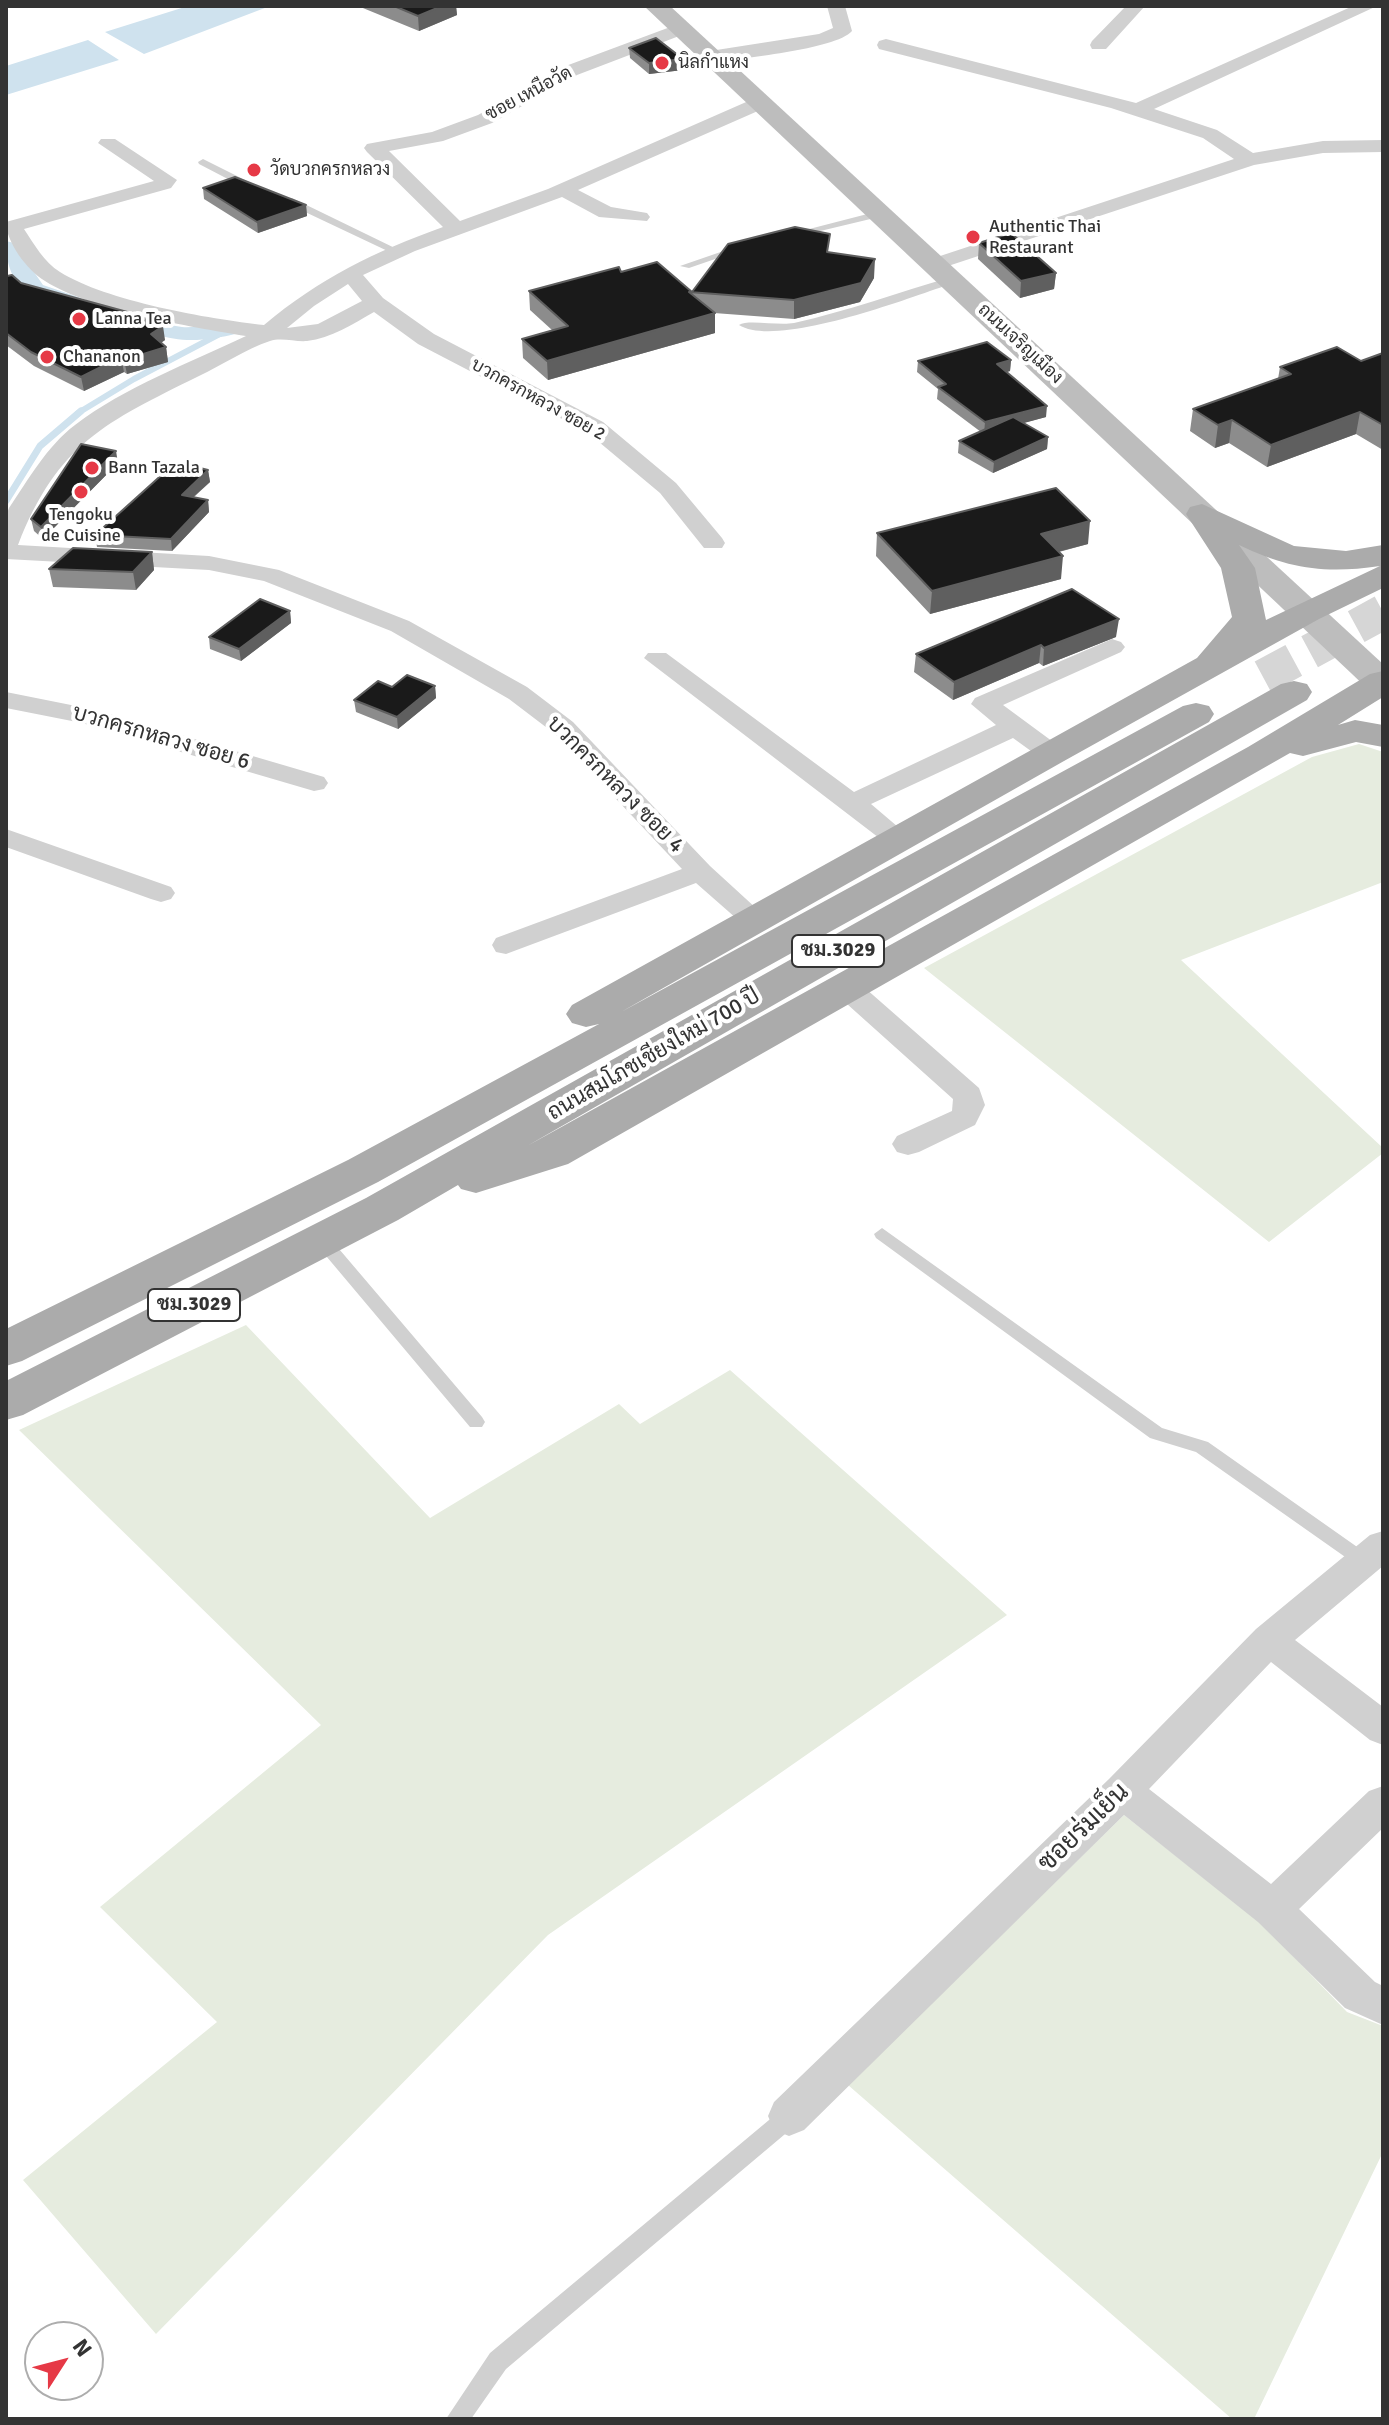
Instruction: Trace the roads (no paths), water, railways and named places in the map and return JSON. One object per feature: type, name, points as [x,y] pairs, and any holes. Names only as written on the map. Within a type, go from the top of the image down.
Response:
[{"type":"main road","name":"ถนนเจริญเมือง","points":[[656,6],[1383,683]]},
{"type":"main road","points":[[1202,514],[1287,555],[1346,561],[1382,580]]},
{"type":"main road","points":[[373,1190],[463,1082],[897,838],[1198,674],[1250,619],[1238,568],[1202,514]]},
{"type":"main road","points":[[1265,674],[1307,612],[1382,580]]},
{"type":"main road","points":[[1265,674],[1266,657],[1303,672],[1330,700],[1321,721]]},
{"type":"main road","points":[[1198,674],[1265,674]]},
{"type":"main road","name":"ถนนสมโภชเชียงใหม่ 700 ปี","points":[[6,1349],[373,1190],[1265,674]]},
{"type":"main road","points":[[373,1190],[553,1153],[1261,755],[1383,683]]},
{"type":"main road","points":[[1261,755],[1355,731],[1383,736]]},
{"type":"main road","name":"ถนนสมโภชเชียงใหม่ 700 ปี","points":[[6,1402],[322,1240],[373,1190]]},
{"type":"street","points":[[710,57],[823,39],[843,31],[836,6]]},
{"type":"street","points":[[1099,45],[1136,6]]},
{"type":"street","points":[[1137,110],[1368,6]]},
{"type":"street","name":"ซอย เหนือวัด","points":[[458,231],[374,148],[436,137],[485,119],[570,71],[681,29]]},
{"type":"street","points":[[886,45],[1137,110],[1210,134],[1250,160]]},
{"type":"street","points":[[6,546],[21,508],[51,464],[81,431],[122,405],[267,334],[306,301],[350,273],[563,190],[760,103]]},
{"type":"street","points":[[1323,147],[1329,138],[1383,129]]},
{"type":"street","points":[[108,143],[167,180],[164,184],[9,228],[50,276],[98,297],[267,334],[306,335],[323,331],[375,303]]},
{"type":"street","points":[[943,272],[1250,160],[1323,147],[1383,146]]},
{"type":"street","points":[[563,190],[606,213],[640,217]]},
{"type":"street","name":"บวกครกหลวง ซอย 2","points":[[350,273],[375,303],[426,339],[595,427],[668,488],[713,543]]},
{"type":"street","name":"บวกครกหลวง ซอย 4","points":[[6,552],[224,566],[270,575],[400,626],[518,693],[564,728],[700,872],[755,920]]},
{"type":"street","points":[[1051,753],[984,704],[1112,647]]},
{"type":"street","points":[[657,658],[897,838]]},
{"type":"street","name":"บวกครกหลวง ซอย 6","points":[[6,700],[102,720],[314,783]]},
{"type":"street","points":[[852,803],[1014,727]]},
{"type":"street","points":[[6,837],[161,893]]},
{"type":"street","points":[[506,945],[700,872]]},
{"type":"street","points":[[847,988],[968,1095],[970,1105],[964,1118],[908,1144]]},
{"type":"street","name":"ซอยร่มเย็น","points":[[789,2116],[1123,1791],[1269,1640],[1373,1553]]},
{"type":"street","points":[[1269,1640],[1383,1729]]},
{"type":"street","points":[[1123,1791],[1272,1909],[1360,1995],[1383,2006]]},
{"type":"street","points":[[1272,1909],[1383,1803]]},
{"type":"lane","points":[[203,162],[262,192]]},
{"type":"lane","points":[[275,196],[398,252]]},
{"type":"lane","points":[[773,240],[879,214]]},
{"type":"lane","points":[[685,266],[712,255],[758,244]]},
{"type":"lane","points":[[744,325],[779,329],[848,314],[943,272]]},
{"type":"lane","points":[[882,1234],[1156,1433],[1202,1447],[1373,1553]]},
{"type":"lane","points":[[322,1240],[476,1422]]},
{"type":"lane","points":[[457,2419],[498,2361],[789,2116]]},
{"type":"water","points":[[188,6],[270,6],[144,54],[105,32]]},
{"type":"water","points":[[88,40],[119,60],[6,95],[6,66]]},
{"type":"waterway","points":[[6,248],[35,290],[73,303]]},
{"type":"waterway","points":[[121,314],[167,332],[186,335],[231,328]]},
{"type":"waterway","points":[[80,412],[134,379],[231,328]]},
{"type":"waterway","points":[[6,501],[40,446],[80,412]]},
{"type":"tunnel","points":[[1263,677],[1383,612]]},
{"type":"place","name":"นิลกําแหง","points":[[662,63]]},
{"type":"place","name":"วัดบวกครกหลวง","points":[[254,170]]},
{"type":"place","name":"Authentic Thai Restaurant","points":[[973,237]]},
{"type":"place","name":"Lanna Tea","points":[[79,319]]},
{"type":"place","name":"Chananon","points":[[47,357]]},
{"type":"place","name":"Bann Tazala","points":[[92,468]]},
{"type":"place","name":"Tengoku de Cuisine","points":[[81,492]]}]
